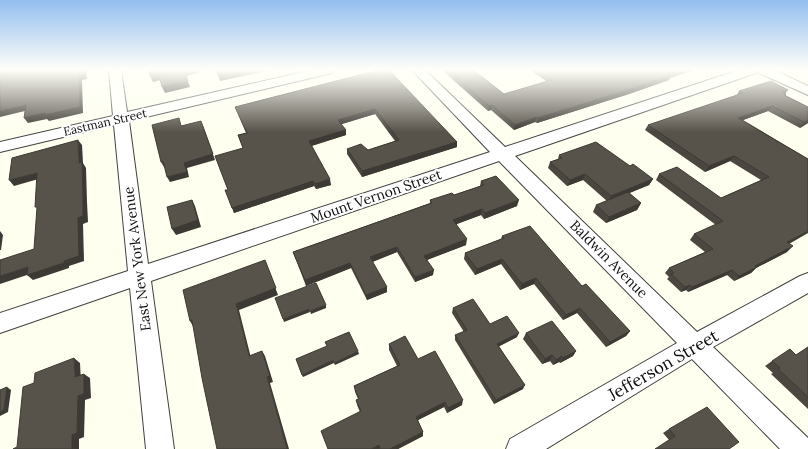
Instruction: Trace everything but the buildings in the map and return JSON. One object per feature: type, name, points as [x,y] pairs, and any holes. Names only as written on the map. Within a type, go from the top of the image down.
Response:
[{"type":"street","name":"East New York Avenue","points":[[118,91],[160,449]]},
{"type":"street","name":"Eastman Street","points":[[0,147],[237,91]]},
{"type":"street","name":"Baldwin Avenue","points":[[439,91],[799,449]]},
{"type":"street","name":"Mount Vernon Street","points":[[0,322],[689,91]]},
{"type":"street","name":"Jefferson Street","points":[[520,449],[695,345],[808,282]]}]
